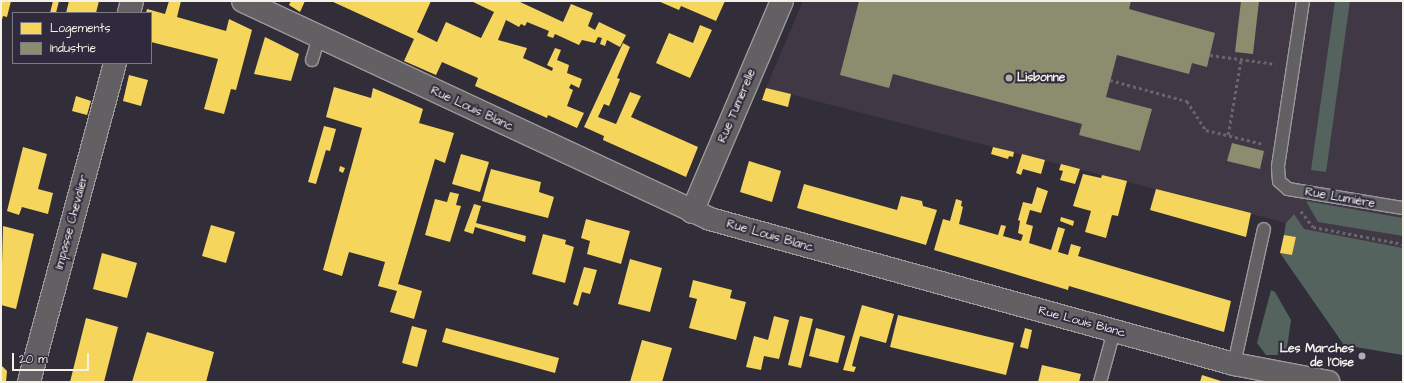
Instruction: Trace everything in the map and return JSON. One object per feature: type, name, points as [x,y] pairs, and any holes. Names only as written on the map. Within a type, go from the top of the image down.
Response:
[{"type":"street","points":[[129,12],[132,1]]},
{"type":"street","name":"Rue Louis Blanc","points":[[243,1],[692,212],[749,230],[1234,364],[1265,377],[1328,382]]},
{"type":"street","name":"Rue Tumerelle","points":[[692,212],[782,1]]},
{"type":"street","name":"Impasse Chevalier","points":[[29,382],[115,64]]},
{"type":"lane","points":[[1284,185],[1281,149],[1302,1]]},
{"type":"lane","points":[[312,60],[318,37]]},
{"type":"lane","name":"Rue Lumière","points":[[1284,185],[1403,208]]},
{"type":"lane","points":[[1234,364],[1264,229]]},
{"type":"lane","points":[[1100,382],[1114,331]]},
{"type":"path","points":[[1210,55],[1293,67]]},
{"type":"path","points":[[1228,135],[1241,59]]},
{"type":"path","points":[[1110,80],[1187,101],[1206,130],[1281,149]]},
{"type":"path","points":[[1284,185],[1313,227],[1403,244]]},
{"type":"shaded area","name":"Les Marches de l'Oise","points":[[803,1],[1403,1],[1403,355],[1344,345],[1280,253],[1286,223],[766,88]]},
{"type":"shaded area","points":[[1335,1],[1350,1],[1326,172],[1311,170]]},
{"type":"shaded area","points":[[1306,201],[1403,218],[1403,236],[1318,222]]},
{"type":"shaded area","points":[[1294,214],[1304,229],[1403,248],[1403,355],[1344,345],[1280,253],[1292,255],[1296,237],[1284,235],[1286,223]]},
{"type":"shaded area","points":[[1271,290],[1275,292],[1291,320],[1287,348],[1278,355],[1266,355],[1257,343]]},
{"type":"building: Logements","points":[[1,1],[11,1],[7,17],[3,16],[1,23]]},
{"type":"building: Logements","points":[[53,1],[59,1],[56,12],[50,12]]},
{"type":"building: Logements","points":[[69,1],[99,1],[96,12],[66,12]]},
{"type":"building: Logements","points":[[169,1],[181,1],[177,17],[226,31],[229,19],[252,30],[236,90],[231,89],[224,114],[204,109],[218,59],[152,42],[152,12],[146,12],[147,9],[165,14]]},
{"type":"building: Logements","points":[[291,1],[305,1],[300,12],[289,5]]},
{"type":"building: Logements","points":[[331,1],[431,1],[417,32],[437,42],[446,22],[481,38],[494,12],[471,1],[518,1],[563,22],[571,4],[593,13],[588,26],[595,30],[599,22],[626,35],[620,47],[607,40],[605,46],[600,44],[602,38],[598,37],[595,43],[582,40],[579,45],[555,34],[553,38],[547,36],[549,31],[527,22],[525,26],[521,24],[519,27],[506,20],[498,40],[527,48],[523,58],[552,71],[553,68],[547,65],[555,48],[561,50],[557,60],[569,65],[567,73],[582,79],[579,88],[571,84],[569,88],[573,90],[567,106],[584,113],[577,128],[548,115],[547,118],[475,86],[478,78],[442,62],[436,75],[404,61],[414,39]]},
{"type":"building: Logements","points":[[658,1],[725,1],[716,21],[681,6],[679,10]]},
{"type":"building: Logements","points":[[700,25],[712,30],[690,78],[656,63],[669,33],[693,43]]},
{"type":"building: Logements","points":[[265,37],[299,54],[291,81],[254,74]]},
{"type":"building: Logements","points":[[623,43],[630,47],[617,78],[620,79],[609,106],[604,104],[598,117],[616,124],[630,92],[641,96],[631,117],[698,147],[686,177],[603,140],[604,136],[584,127]]},
{"type":"building: Logements","points":[[129,75],[148,80],[141,106],[123,101]]},
{"type":"building: Logements","points":[[334,87],[371,98],[373,88],[423,109],[419,123],[454,133],[445,163],[435,159],[398,284],[422,291],[414,319],[390,312],[397,291],[378,286],[385,262],[349,252],[342,276],[323,270],[362,128],[326,117]]},
{"type":"building: Logements","points":[[766,88],[791,94],[788,107],[762,100]]},
{"type":"building: Logements","points":[[76,96],[91,101],[87,115],[72,111]]},
{"type":"building: Logements","points":[[324,126],[336,129],[330,151],[326,150],[316,184],[308,182]]},
{"type":"building: Logements","points":[[23,147],[47,154],[38,189],[53,193],[48,214],[22,207],[19,215],[7,211]]},
{"type":"building: Logements","points":[[993,147],[1014,152],[1013,157],[1009,156],[1008,159],[991,154]]},
{"type":"building: Logements","points":[[461,154],[489,162],[480,192],[452,184]]},
{"type":"building: Logements","points":[[1022,154],[1045,160],[1041,174],[1023,169],[1021,175],[1016,173]]},
{"type":"building: Logements","points":[[749,161],[781,171],[772,202],[740,192]]},
{"type":"building: Logements","points":[[1061,164],[1080,169],[1075,184],[1060,180],[1063,171],[1059,170]]},
{"type":"building: Logements","points":[[340,166],[345,168],[343,173],[339,171]]},
{"type":"building: Logements","points":[[491,169],[541,182],[539,192],[554,197],[548,218],[482,201]]},
{"type":"building: Logements","points":[[1083,174],[1101,178],[1102,175],[1127,181],[1118,216],[1112,215],[1106,238],[1085,232],[1091,211],[1073,206]]},
{"type":"building: Logements","points":[[804,184],[897,210],[901,196],[922,201],[923,206],[937,210],[926,245],[797,208]]},
{"type":"building: Logements","points":[[1037,187],[1048,191],[1041,213],[1030,210],[1026,224],[1033,226],[1029,243],[1051,250],[1058,227],[1065,229],[1058,252],[1068,255],[1071,244],[1081,247],[1078,256],[1231,301],[1224,332],[1069,286],[1068,290],[934,250],[943,219],[950,221],[956,199],[962,201],[961,206],[963,207],[959,224],[998,235],[1001,225],[1006,226],[1003,236],[1021,241],[1023,235],[1018,233],[1020,221],[1018,220],[1023,202],[1032,204]]},
{"type":"building: Logements","points":[[1156,189],[1251,213],[1246,237],[1150,210]]},
{"type":"building: Logements","points":[[450,192],[459,194],[456,205],[461,206],[450,242],[425,235],[435,199],[447,202]]},
{"type":"building: Logements","points":[[474,204],[481,206],[476,223],[526,236],[525,242],[475,227],[473,234],[464,231]]},
{"type":"building: Logements","points":[[1061,217],[1074,221],[1073,226],[1060,221]]},
{"type":"building: Logements","points":[[586,219],[630,231],[621,264],[587,254],[590,241],[581,238]]},
{"type":"building: Logements","points":[[211,225],[235,232],[226,263],[202,256]]},
{"type":"building: Logements","points":[[3,226],[34,234],[16,309],[1,305]]},
{"type":"building: Logements","points":[[543,234],[566,240],[565,244],[574,247],[565,283],[532,274]]},
{"type":"building: Logements","points":[[1284,235],[1296,237],[1292,255],[1280,253]]},
{"type":"building: Logements","points":[[102,253],[137,263],[127,298],[93,289]]},
{"type":"building: Logements","points":[[630,259],[662,268],[650,312],[618,304]]},
{"type":"building: Logements","points":[[584,267],[597,270],[590,294],[582,292],[578,306],[573,304]]},
{"type":"building: Logements","points":[[693,280],[732,290],[730,298],[746,302],[736,340],[689,328],[697,299],[689,297]]},
{"type":"building: Logements","points":[[862,305],[894,314],[886,343],[860,336],[852,366],[856,367],[854,372],[843,370]]},
{"type":"building: Logements","points":[[898,315],[1014,343],[1006,375],[890,347]]},
{"type":"building: Logements","points":[[774,316],[789,320],[779,359],[764,356],[761,370],[746,367],[754,336],[768,340]]},
{"type":"building: Logements","points":[[800,316],[813,319],[801,368],[788,365]]},
{"type":"building: Logements","points":[[86,318],[118,327],[104,382],[70,382]]},
{"type":"building: Logements","points":[[412,326],[427,330],[417,367],[402,363]]},
{"type":"building: Logements","points":[[446,328],[559,358],[555,373],[442,342]]},
{"type":"building: Logements","points":[[816,328],[845,336],[838,363],[809,356]]},
{"type":"building: Logements","points":[[1025,328],[1032,330],[1028,349],[1020,347]]},
{"type":"building: Logements","points":[[147,332],[214,352],[206,382],[132,382]]},
{"type":"building: Logements","points":[[642,340],[672,348],[662,382],[630,382]]},
{"type":"building: Logements","points":[[1,365],[7,371],[6,382],[1,382]]},
{"type":"building: Logements","points":[[1042,365],[1081,374],[1079,382],[1038,382]]},
{"type":"building: Logements","points":[[1202,375],[1224,382],[1200,382]]},
{"type":"building: Industrie","name":"Lisbonne","points":[[859,1],[1131,1],[1129,9],[1215,33],[1207,67],[1192,63],[1189,74],[1117,55],[1106,97],[1152,109],[1140,151],[1079,135],[1082,124],[893,74],[889,88],[840,75]]},
{"type":"building: Industrie","points":[[1241,1],[1259,1],[1253,54],[1235,52]]},
{"type":"building: Industrie","points":[[1232,143],[1264,151],[1260,169],[1227,161]]},
{"type":"place","name":"Lisbonne","points":[[1009,78]]},
{"type":"place","name":"Les Marches de l'Oise","points":[[1362,356]]}]
